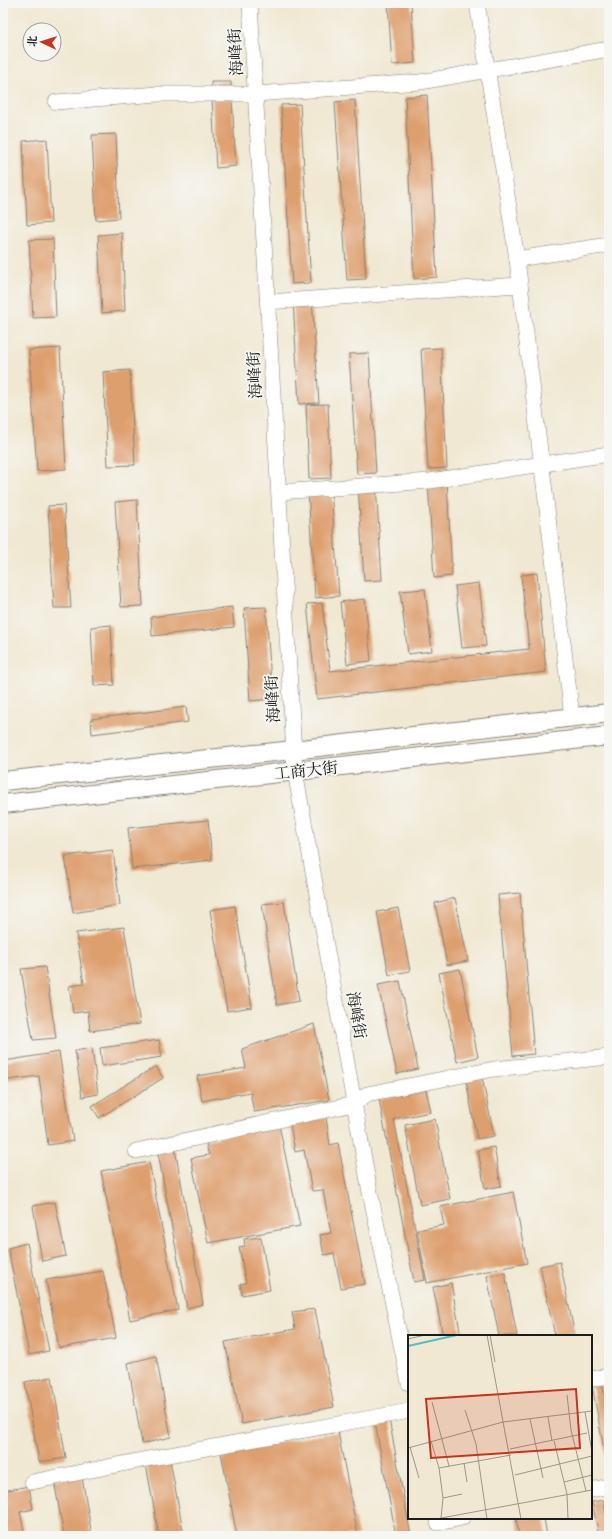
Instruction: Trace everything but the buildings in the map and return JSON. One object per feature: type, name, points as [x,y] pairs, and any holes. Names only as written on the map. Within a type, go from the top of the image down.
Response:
[{"type":"main road","name":"工商大街","points":[[3,780],[293,750],[609,713]]},
{"type":"main road","name":"工商大街","points":[[3,804],[609,736]]},
{"type":"street","name":"海峰街","points":[[250,3],[295,771],[369,1187],[408,1378]]},
{"type":"street","points":[[477,3],[517,259],[572,717]]},
{"type":"street","points":[[56,102],[158,94],[256,94],[420,82],[609,49]]},
{"type":"street","points":[[517,259],[609,245]]},
{"type":"street","points":[[267,302],[520,285]]},
{"type":"street","points":[[278,492],[430,481],[609,454]]},
{"type":"street","points":[[136,1151],[354,1104],[367,1094],[494,1069],[609,1057]]},
{"type":"street","points":[[592,1379],[609,1376]]},
{"type":"street","points":[[32,1482],[147,1459],[408,1411]]},
{"type":"street","points":[[592,1490],[609,1486]]},
{"type":"street","points":[[438,1526],[459,1519]]}]
